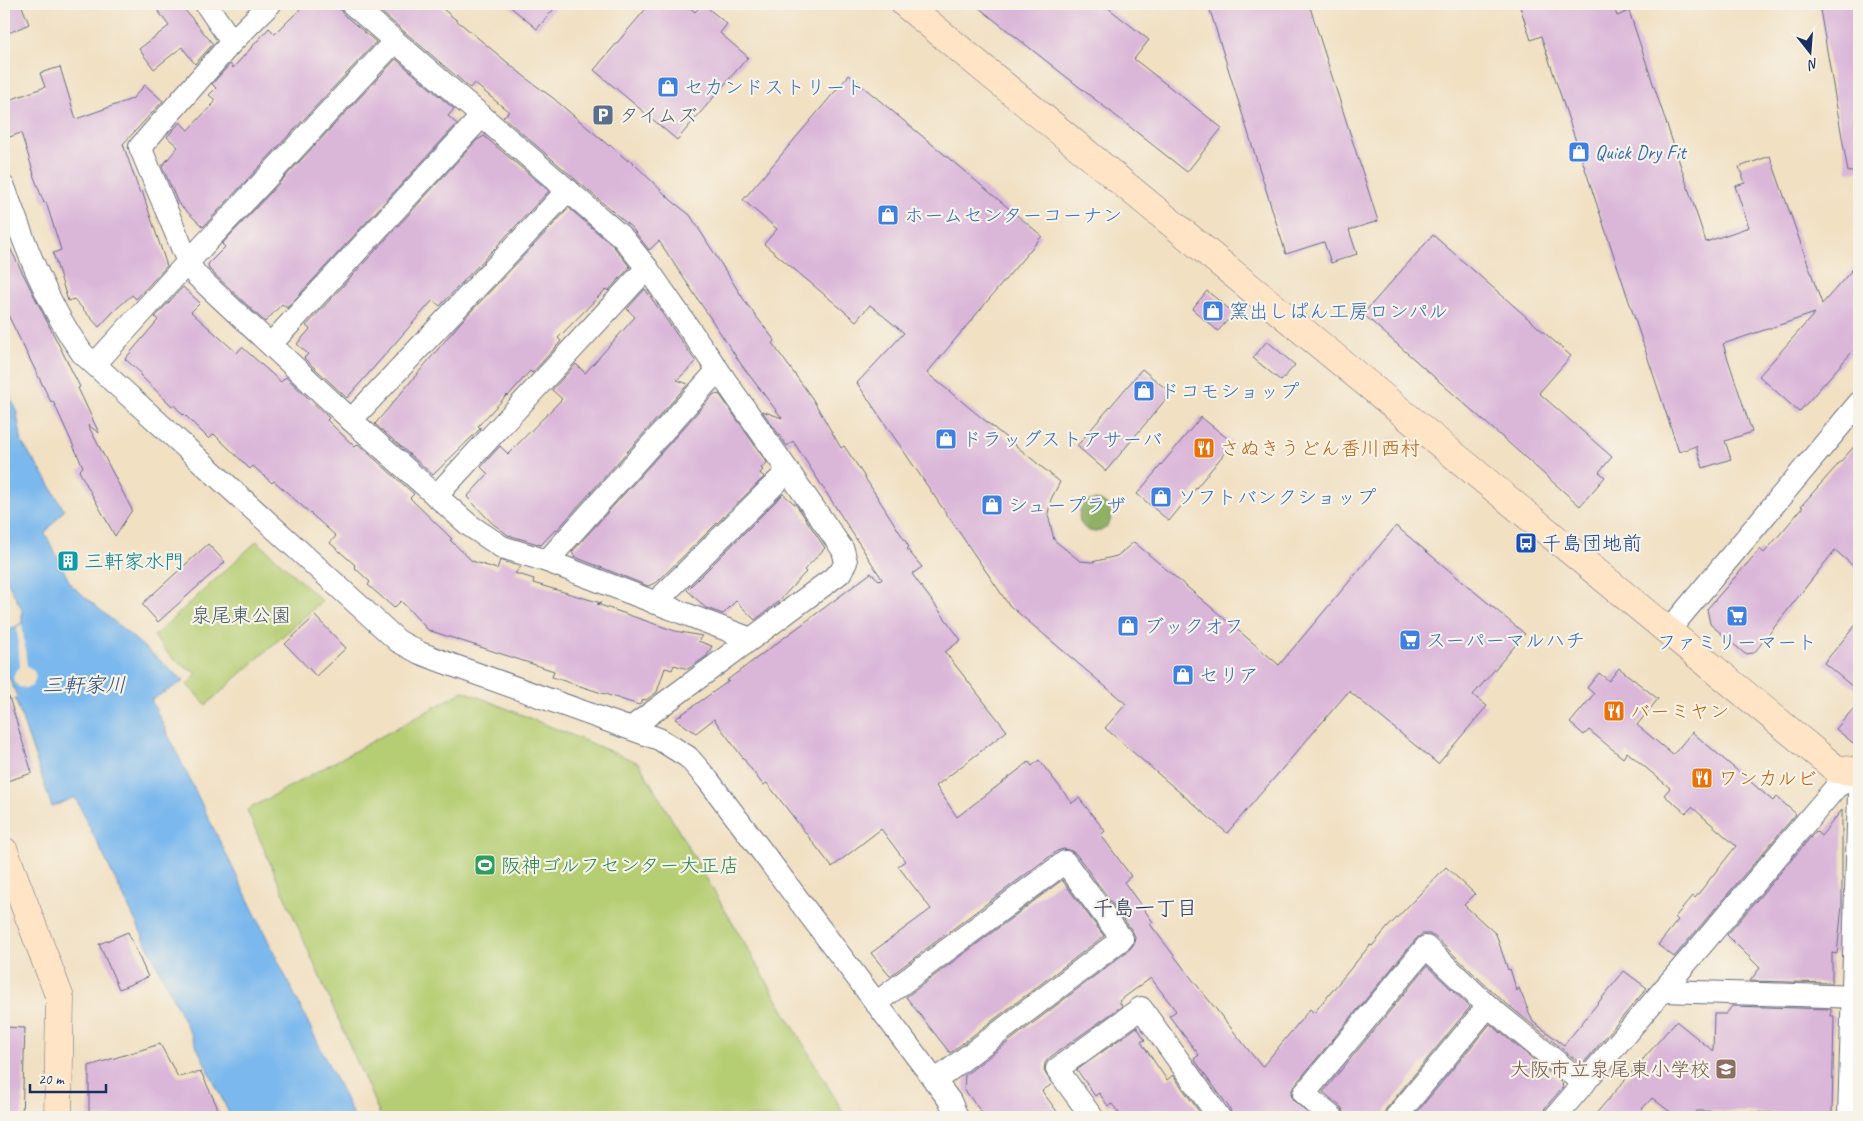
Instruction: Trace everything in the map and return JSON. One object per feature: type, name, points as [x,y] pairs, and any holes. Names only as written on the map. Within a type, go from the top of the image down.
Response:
[{"type":"street","points":[[206,4],[232,42]]},
{"type":"street","points":[[270,4],[232,42],[140,147],[188,262],[196,275],[350,420],[468,525],[502,546],[751,639]]},
{"type":"street","points":[[352,4],[622,238],[648,268],[843,550],[846,562],[840,573],[631,728]]},
{"type":"street","points":[[905,4],[1836,769],[1859,772]]},
{"type":"street","points":[[95,364],[395,41]]},
{"type":"street","points":[[271,344],[482,116]]},
{"type":"street","points":[[4,187],[25,248],[59,317],[82,353],[398,641],[420,653],[441,661],[659,739],[688,758],[708,780],[935,1081],[950,1102],[957,1117]]},
{"type":"street","points":[[350,420],[568,190]]},
{"type":"street","points":[[436,496],[648,268]]},
{"type":"street","points":[[546,561],[718,370]]},
{"type":"street","points":[[1669,630],[1859,403]]},
{"type":"street","points":[[655,603],[788,471]]},
{"type":"street","points":[[1555,1117],[1837,786],[1859,776]]},
{"type":"street","points":[[1849,1117],[1855,1092],[1859,794]]},
{"type":"street","points":[[4,851],[60,998],[58,1117]]},
{"type":"street","points":[[876,1003],[1065,862],[1122,939],[935,1081]]},
{"type":"street","points":[[1332,1117],[1304,1094],[1426,947],[1488,1006],[1584,1084]]},
{"type":"street","points":[[1663,991],[1856,997]]},
{"type":"street","points":[[1396,1117],[1488,1006]]},
{"type":"street","points":[[1092,1117],[1057,1069],[1141,1008],[1219,1117]]},
{"type":"green space","points":[[1095,500],[1101,501],[1106,505],[1110,510],[1110,522],[1106,527],[1101,531],[1095,532],[1089,531],[1084,527],[1080,522],[1079,516],[1080,510],[1084,505],[1089,501]]},
{"type":"green space","name":"泉尾東公園","points":[[257,541],[322,601],[206,705],[187,685],[197,673],[173,658],[154,636]]},
{"type":"green space","name":"阪神ゴルフセンター大正店","points":[[464,691],[639,763],[846,1117],[381,1117],[247,810]]},
{"type":"water","name":"三軒家川","points":[[4,388],[16,408],[22,443],[47,480],[64,510],[45,533],[71,585],[184,681],[151,700],[354,1117],[231,1117],[75,797],[52,807],[15,698],[17,696],[4,666],[4,633],[22,623],[22,610],[4,574]]},
{"type":"pier","points":[[22,624],[27,666],[34,671],[36,677],[31,687],[25,688],[19,687],[13,678],[15,672],[20,667],[17,627]]},
{"type":"building","points":[[4,4],[21,4],[29,24],[4,35]]},
{"type":"building","points":[[153,4],[180,4],[213,44],[195,64],[182,47],[154,69],[139,49],[169,26]]},
{"type":"building","points":[[305,4],[339,4],[343,14],[376,42],[203,227],[178,203],[162,166],[178,147],[167,137],[180,122],[188,130],[216,101],[209,95],[216,88],[212,84],[230,64],[233,68],[269,28],[275,34]]},
{"type":"building","points":[[372,4],[437,4],[609,146],[628,161],[629,159],[672,201],[690,215],[746,303],[775,341],[772,343],[812,398],[841,448],[844,446],[857,465],[909,547],[907,549],[922,567],[912,574],[961,640],[945,652],[1007,731],[936,786],[957,817],[1029,762],[1032,766],[1039,760],[1072,803],[1079,798],[1105,831],[1101,835],[1131,876],[1124,882],[1153,922],[1150,924],[1262,1067],[1310,1009],[1314,1013],[1370,945],[1372,946],[1446,867],[1475,894],[1464,905],[1496,934],[1508,970],[1510,969],[1517,991],[1519,988],[1533,1022],[1564,1045],[1624,971],[1647,988],[1582,1065],[1497,996],[1435,937],[1429,934],[1422,934],[1294,1086],[1291,1092],[1292,1099],[1312,1117],[1232,1117],[1230,1109],[1194,1059],[1199,1055],[1169,1016],[1176,1011],[1151,978],[1119,1001],[1122,1006],[1049,1058],[1045,1063],[1044,1071],[1052,1084],[1042,1091],[1061,1117],[985,1117],[964,1089],[965,1075],[1130,949],[1134,944],[1135,937],[1133,932],[1076,854],[1070,850],[1063,849],[1057,851],[890,976],[871,953],[931,909],[898,866],[905,861],[881,829],[832,867],[767,783],[763,785],[714,719],[696,733],[675,719],[729,681],[726,681],[871,573],[880,581],[882,579],[793,441],[787,446],[762,411],[782,418],[743,367],[659,241],[649,250],[632,228],[503,117],[509,112],[474,83],[470,88]]},
{"type":"building","points":[[507,4],[558,4],[537,29]]},
{"type":"building","name":"セカンドストリート","points":[[650,4],[686,4],[695,12],[703,4],[727,24],[720,33],[748,57],[677,140],[594,70]]},
{"type":"building","points":[[974,4],[1103,4],[1149,40],[1134,59],[1222,128],[1187,172]]},
{"type":"building","points":[[1208,4],[1309,4],[1378,221],[1349,230],[1357,254],[1331,263],[1324,242],[1286,254]]},
{"type":"building","points":[[1519,4],[1613,4],[1617,16],[1629,11],[1706,242],[1749,227],[1735,186],[1745,183],[1739,167],[1770,156],[1822,304],[1859,262],[1859,344],[1799,412],[1759,376],[1815,313],[1723,344],[1752,432],[1725,441],[1731,459],[1703,468],[1696,446],[1679,452],[1541,36],[1531,40]]},
{"type":"building","points":[[1819,4],[1859,4],[1859,171],[1848,172]]},
{"type":"building","points":[[396,59],[454,109],[448,116],[457,124],[287,308],[282,304],[265,322],[209,269],[208,264],[225,247],[222,244]]},
{"type":"building","points":[[60,67],[76,119],[132,99],[145,85],[163,101],[123,144],[140,193],[142,191],[167,266],[136,299],[132,295],[99,327],[74,299],[68,301],[53,253],[61,250],[46,202],[44,203],[33,174],[21,133],[4,139],[4,102],[45,87],[40,73]]},
{"type":"building","points":[[849,75],[1042,236],[927,373],[1060,482],[1051,499],[1048,514],[1054,540],[1080,561],[1092,562],[1117,556],[1134,542],[1279,665],[1396,526],[1525,634],[1473,695],[1487,706],[1438,764],[1349,691],[1227,833],[1105,728],[1126,704],[1009,605],[857,383],[904,333],[870,305],[856,321],[764,244],[777,229],[743,200]]},
{"type":"building","points":[[484,136],[549,191],[440,306],[433,300],[347,398],[304,358],[308,354],[297,344],[310,329],[306,326],[477,140]]},
{"type":"building","points":[[569,208],[614,247],[630,267],[608,291],[606,289],[558,338],[561,341],[557,346],[532,373],[530,371],[478,426],[481,428],[433,475],[375,424],[460,323]]},
{"type":"building","points":[[1433,235],[1571,356],[1539,393],[1612,457],[1599,472],[1605,477],[1580,506],[1363,314]]},
{"type":"building","points":[[4,236],[80,387],[78,388],[99,433],[88,425],[132,510],[115,536],[79,471],[83,467],[53,401],[51,402],[4,307]]},
{"type":"building","points":[[183,287],[200,303],[191,312],[237,353],[242,347],[281,382],[286,377],[329,418],[327,420],[355,447],[358,444],[414,494],[410,498],[472,561],[497,569],[500,560],[521,567],[515,573],[534,579],[533,583],[601,603],[597,604],[675,631],[702,636],[698,641],[712,646],[707,656],[688,669],[674,665],[672,670],[665,668],[657,692],[646,700],[644,699],[639,705],[552,677],[554,671],[428,630],[401,601],[394,608],[368,585],[370,582],[354,567],[355,565],[330,543],[336,536],[274,481],[272,483],[253,466],[250,469],[214,434],[209,439],[174,405],[172,406],[125,359],[158,320],[155,317]]},
{"type":"building","points":[[645,289],[696,362],[677,380],[688,384],[557,530],[541,545],[508,535],[492,523],[467,497],[488,474],[481,467],[500,446],[508,454],[562,399],[552,390],[576,364],[585,373],[635,317],[627,309]]},
{"type":"building","name":"窯出しぱん工房ロンパル","points":[[1207,291],[1234,313],[1218,331],[1192,309]]},
{"type":"building","points":[[1267,341],[1295,365],[1281,381],[1253,358]]},
{"type":"building","points":[[1142,369],[1171,393],[1106,471],[1077,446]]},
{"type":"building","points":[[714,394],[720,395],[767,463],[761,468],[763,470],[760,473],[764,477],[657,582],[648,586],[575,557],[572,552]]},
{"type":"building","points":[[1201,417],[1233,443],[1169,521],[1137,494]]},
{"type":"building","points":[[1859,441],[1859,571],[1835,550],[1754,653],[1745,654],[1710,624],[1707,609],[1760,549],[1764,553],[1803,507],[1801,506]]},
{"type":"building","points":[[783,494],[797,506],[825,548],[777,603],[755,620],[736,601],[723,614],[706,608],[687,590]]},
{"type":"building","points":[[208,544],[225,562],[158,622],[142,604]]},
{"type":"building","points":[[315,616],[346,648],[316,676],[285,644]]},
{"type":"building","points":[[1859,621],[1859,692],[1824,663]]},
{"type":"building","points":[[1619,668],[1658,699],[1637,725],[1673,755],[1692,732],[1773,801],[1777,797],[1796,814],[1674,957],[1658,945],[1678,920],[1675,917],[1693,896],[1695,898],[1736,846],[1692,807],[1686,813],[1664,795],[1670,788],[1627,752],[1623,758],[1589,730],[1584,735],[1570,723],[1594,694],[1587,688],[1599,673],[1609,681]]},
{"type":"building","points":[[4,697],[9,697],[32,773],[4,782]]},
{"type":"building","points":[[1859,702],[1859,748],[1836,729]]},
{"type":"building","points":[[1842,810],[1842,906],[1837,954],[1832,953],[1832,983],[1750,981],[1760,968],[1727,935],[1816,831],[1821,836]]},
{"type":"building","points":[[1062,880],[1104,936],[950,1053],[906,997]]},
{"type":"building","points":[[128,932],[148,977],[119,989],[99,944]]},
{"type":"building","points":[[1427,966],[1470,1007],[1386,1109],[1383,1117],[1345,1117],[1341,1107],[1323,1092]]},
{"type":"building","name":"大阪市立泉尾東小学校","points":[[1732,1006],[1831,1009],[1831,1016],[1834,1016],[1832,1114],[1697,1111],[1692,1117],[1677,1117],[1652,1098],[1635,1117],[1593,1117],[1676,1021],[1713,1051],[1714,1014],[1726,1014]]},
{"type":"building","points":[[1490,1024],[1562,1083],[1563,1087],[1545,1108],[1542,1117],[1413,1117]]},
{"type":"building","points":[[4,1027],[25,1028],[22,1117],[4,1117]]},
{"type":"building","points":[[1137,1027],[1145,1040],[1141,1042],[1167,1080],[1173,1075],[1203,1117],[1122,1117],[1112,1104],[1108,1106],[1099,1093],[1095,1096],[1077,1070]]},
{"type":"building","points":[[160,1044],[178,1077],[201,1072],[222,1117],[89,1117],[89,1066]]},
{"type":"place","name":"セカンドストリート","points":[[668,87]]},
{"type":"place","name":"タイムズ","points":[[603,115]]},
{"type":"place","name":"Quick Dry Fit","points":[[1579,152]]},
{"type":"place","name":"ホームセンターコーナン","points":[[888,215]]},
{"type":"place","name":"窯出しぱん工房ロンパル","points":[[1213,311]]},
{"type":"place","name":"ドコモショップ","points":[[1144,391]]},
{"type":"place","name":"ドラッグストアサーバ","points":[[946,439]]},
{"type":"place","name":"さぬきうどん香川西村","points":[[1204,448]]},
{"type":"place","name":"ソフトバンクショップ","points":[[1161,497]]},
{"type":"place","name":"シュープラザ","points":[[992,505]]},
{"type":"place","name":"千島団地前","points":[[1526,543]]},
{"type":"place","name":"三軒家水門","points":[[68,561]]},
{"type":"place","name":"ファミリーマート","points":[[1737,616]]},
{"type":"place","name":"ブックオフ","points":[[1128,626]]},
{"type":"place","name":"スーパーマルハチ","points":[[1410,640]]},
{"type":"place","name":"セリア","points":[[1183,675]]},
{"type":"place","name":"バーミヤン","points":[[1614,711]]},
{"type":"place","name":"ワンカルビ","points":[[1702,778]]},
{"type":"place","name":"阪神ゴルフセンター大正店","points":[[485,865]]},
{"type":"place","name":"大阪市立泉尾東小学校","points":[[1726,1069]]},
{"type":"district","name":"千島一丁目","points":[[1145,908]]}]
